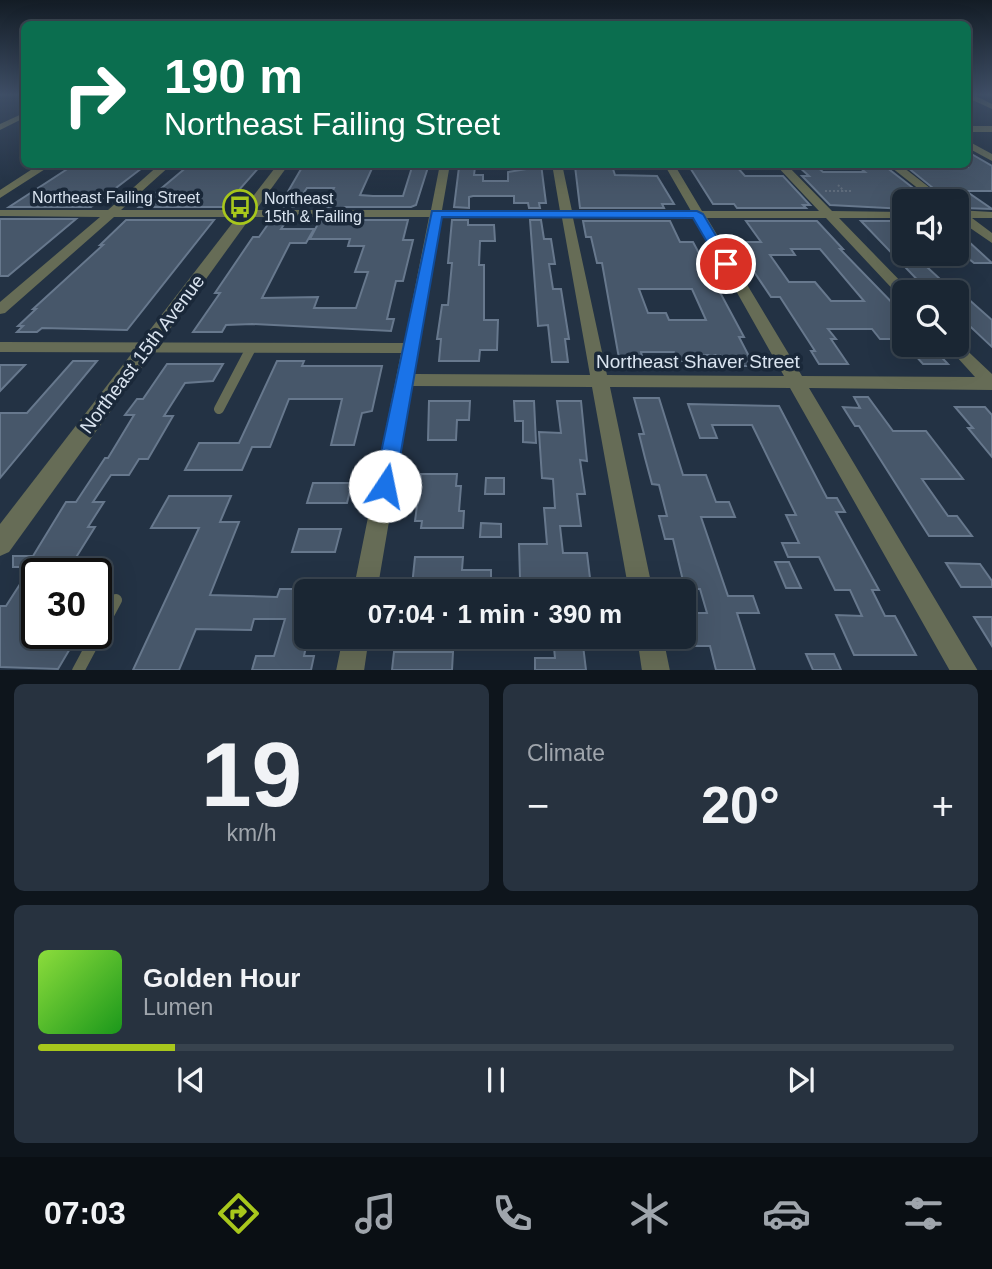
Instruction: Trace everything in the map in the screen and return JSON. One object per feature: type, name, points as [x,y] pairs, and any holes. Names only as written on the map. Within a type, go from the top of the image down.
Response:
[{"type":"street","points":[[0,127],[21,128]]},
{"type":"street","points":[[971,129],[992,129]]},
{"type":"street","points":[[971,146],[992,158]]},
{"type":"street","points":[[0,195],[42,168]]},
{"type":"street","points":[[0,310],[162,168]]},
{"type":"street","name":"Northeast 15th Avenue","points":[[0,544],[281,168]]},
{"type":"street","points":[[367,579],[444,168]]},
{"type":"street","points":[[558,168],[638,579]]},
{"type":"street","points":[[671,168],[965,670]]},
{"type":"street","points":[[784,168],[892,281]]},
{"type":"street","points":[[897,168],[926,189]]},
{"type":"street","name":"Northeast Failing Street","points":[[0,213],[892,215]]},
{"type":"street","points":[[969,214],[992,215]]},
{"type":"street","points":[[969,222],[992,239]]},
{"type":"street","points":[[0,347],[410,348]]},
{"type":"street","points":[[966,357],[992,383]]},
{"type":"street","name":"Northeast Shaver Street","points":[[405,380],[992,383]]},
{"type":"street","points":[[350,670],[354,649]]},
{"type":"street","points":[[652,649],[656,670]]},
{"type":"lane","points":[[219,409],[251,348]]},
{"type":"lane","points":[[78,670],[116,600]]},
{"type":"path","points":[[838,185],[844,191]]},
{"type":"path","points":[[805,191],[853,191]]},
{"type":"building","points":[[971,154],[992,166],[992,191],[934,189],[908,168],[971,168]]},
{"type":"building","points":[[69,168],[142,168],[91,207],[9,207]]},
{"type":"building","points":[[186,168],[258,168],[224,207],[139,207]]},
{"type":"building","points":[[302,168],[372,168],[360,195],[403,196],[412,168],[428,168],[416,205],[411,207],[326,207],[334,188],[307,188],[294,207],[279,207]]},
{"type":"building","points":[[459,168],[475,168],[474,175],[483,175],[483,181],[508,181],[508,172],[542,168],[546,203],[539,203],[540,208],[529,208],[528,203],[514,203],[514,196],[473,196],[469,197],[469,208],[454,207]]},
{"type":"building","points":[[575,168],[613,168],[615,175],[657,176],[674,204],[662,204],[664,208],[580,208]]},
{"type":"building","points":[[690,168],[738,168],[745,176],[783,176],[810,205],[803,205],[806,208],[737,208],[734,204],[713,204]]},
{"type":"building","points":[[800,168],[818,168],[823,172],[865,172],[860,168],[887,168],[914,189],[892,189],[892,208],[830,205],[802,176],[809,176]]},
{"type":"building","points":[[969,193],[992,209],[969,208]]},
{"type":"building","points":[[0,219],[76,219],[8,276],[0,276]]},
{"type":"building","points":[[126,220],[214,220],[127,330],[42,328],[37,332],[17,332],[23,326],[18,326],[36,309],[33,309],[103,245],[100,245]]},
{"type":"building","points":[[271,220],[287,220],[281,229],[314,229],[306,243],[290,243],[262,298],[318,297],[314,308],[356,308],[368,272],[355,272],[364,246],[348,246],[350,239],[310,239],[320,220],[408,220],[403,240],[413,240],[403,281],[396,281],[387,319],[394,319],[391,331],[252,324],[226,325],[222,332],[193,332],[220,293],[215,293],[253,237],[259,237]]},
{"type":"building","points":[[452,220],[468,220],[468,225],[494,225],[495,241],[480,241],[479,265],[484,265],[484,320],[498,320],[497,350],[480,350],[479,361],[439,361],[441,339],[437,339],[442,305],[448,305]]},
{"type":"building","points":[[530,220],[541,220],[544,239],[551,239],[555,264],[549,264],[553,289],[561,289],[569,339],[565,339],[568,362],[552,362],[548,325],[538,326]]},
{"type":"building","points":[[583,221],[670,221],[680,242],[693,242],[744,337],[739,337],[754,366],[725,366],[720,355],[688,355],[691,361],[678,361],[674,352],[641,352],[644,364],[620,364],[602,263],[597,263],[591,237],[586,237]],"holes":[[[639,289],[692,289],[706,320],[669,320],[666,313],[648,313]]]},
{"type":"building","points":[[746,221],[817,221],[892,303],[892,339],[880,339],[872,329],[828,329],[836,339],[831,339],[848,364],[819,364],[811,351],[815,351],[780,297],[771,297],[734,242],[761,242]],"holes":[[[791,249],[820,249],[864,301],[831,301],[815,282],[789,282],[770,255],[795,255]]]},
{"type":"building","points":[[861,221],[892,221],[892,253]]},
{"type":"building","points":[[969,242],[992,263],[974,263],[969,259]]},
{"type":"building","points":[[904,266],[926,266],[941,280],[918,280]]},
{"type":"building","points":[[969,300],[992,320],[992,347],[969,325]]},
{"type":"building","points":[[917,357],[941,357],[948,364],[923,364]]},
{"type":"building","points":[[73,361],[97,361],[0,478],[0,413],[27,413]]},
{"type":"building","points":[[277,361],[304,361],[302,366],[382,366],[372,411],[362,413],[354,445],[331,445],[342,399],[289,399],[270,447],[252,447],[242,470],[185,470],[199,443],[239,443]]},
{"type":"building","points":[[167,364],[223,364],[213,381],[185,383],[164,416],[173,416],[148,459],[139,459],[129,475],[111,475],[93,502],[104,502],[88,527],[95,527],[76,558],[21,558],[21,567],[13,567],[13,556],[33,556],[66,502],[76,502],[105,458],[108,458],[134,415],[125,415],[137,399],[143,399]]},
{"type":"building","points":[[0,365],[25,365],[0,391]]},
{"type":"building","points":[[854,397],[868,397],[893,431],[926,431],[963,479],[922,479],[948,516],[957,516],[972,536],[929,536],[859,426],[855,426],[843,407],[860,408]]},
{"type":"building","points":[[634,398],[659,398],[683,475],[706,475],[716,502],[729,502],[735,517],[701,517],[728,596],[753,596],[759,613],[737,613],[755,670],[716,670],[710,646],[696,646],[696,613],[707,613],[700,589],[696,589],[696,579],[683,579],[673,539],[665,539],[659,516],[667,516],[659,485],[652,484],[639,434],[644,434]]},
{"type":"building","points":[[429,401],[470,401],[469,420],[457,420],[456,440],[428,440]]},
{"type":"building","points":[[514,401],[534,401],[536,443],[523,442],[523,421],[515,421]]},
{"type":"building","points":[[557,401],[581,401],[587,461],[580,460],[585,494],[577,494],[581,526],[560,526],[563,553],[587,553],[590,578],[520,578],[519,544],[547,544],[544,508],[555,508],[553,479],[542,478],[539,432],[561,433]]},
{"type":"building","points":[[688,404],[779,406],[827,498],[837,498],[845,512],[836,512],[879,590],[872,590],[885,616],[895,616],[916,655],[854,655],[836,615],[862,616],[850,590],[835,590],[819,557],[788,557],[782,543],[799,543],[786,515],[796,515],[752,425],[712,425],[717,438],[700,438]]},
{"type":"building","points":[[955,407],[985,407],[992,415],[992,457],[968,428],[973,428]]},
{"type":"building","points":[[421,474],[457,474],[456,486],[461,486],[459,511],[464,511],[463,528],[421,528],[422,521],[415,521]]},
{"type":"building","points":[[486,478],[504,478],[504,494],[485,494]]},
{"type":"building","points":[[313,483],[352,483],[347,503],[307,503]]},
{"type":"building","points":[[169,496],[231,496],[220,522],[239,522],[210,595],[277,597],[280,589],[294,589],[294,649],[305,649],[304,656],[314,656],[311,670],[252,670],[256,656],[274,656],[285,619],[254,619],[251,630],[196,629],[179,670],[133,670],[199,528],[151,528]]},
{"type":"building","points":[[481,523],[501,524],[501,537],[480,537]]},
{"type":"building","points":[[299,529],[341,529],[335,552],[292,552]]},
{"type":"building","points":[[415,557],[463,557],[462,570],[491,570],[491,579],[413,579]]},
{"type":"building","points":[[775,562],[789,562],[801,588],[786,588]]},
{"type":"building","points":[[946,563],[980,564],[992,581],[992,587],[961,587]]},
{"type":"building","points":[[21,583],[21,649],[70,649],[58,669],[0,667],[0,606],[6,606]]},
{"type":"building","points":[[974,617],[992,617],[992,646]]},
{"type":"building","points":[[554,649],[583,649],[586,670],[535,670],[535,658],[555,658]]},
{"type":"building","points":[[394,652],[453,652],[452,670],[392,670]]},
{"type":"building","points":[[806,654],[834,654],[841,670],[813,670]]},
{"type":"place","name":"Northeast 15th & Failing","points":[[240,207]]},
{"type":"route","points":[[385,486],[436,214],[697,214],[726,264]]}]
